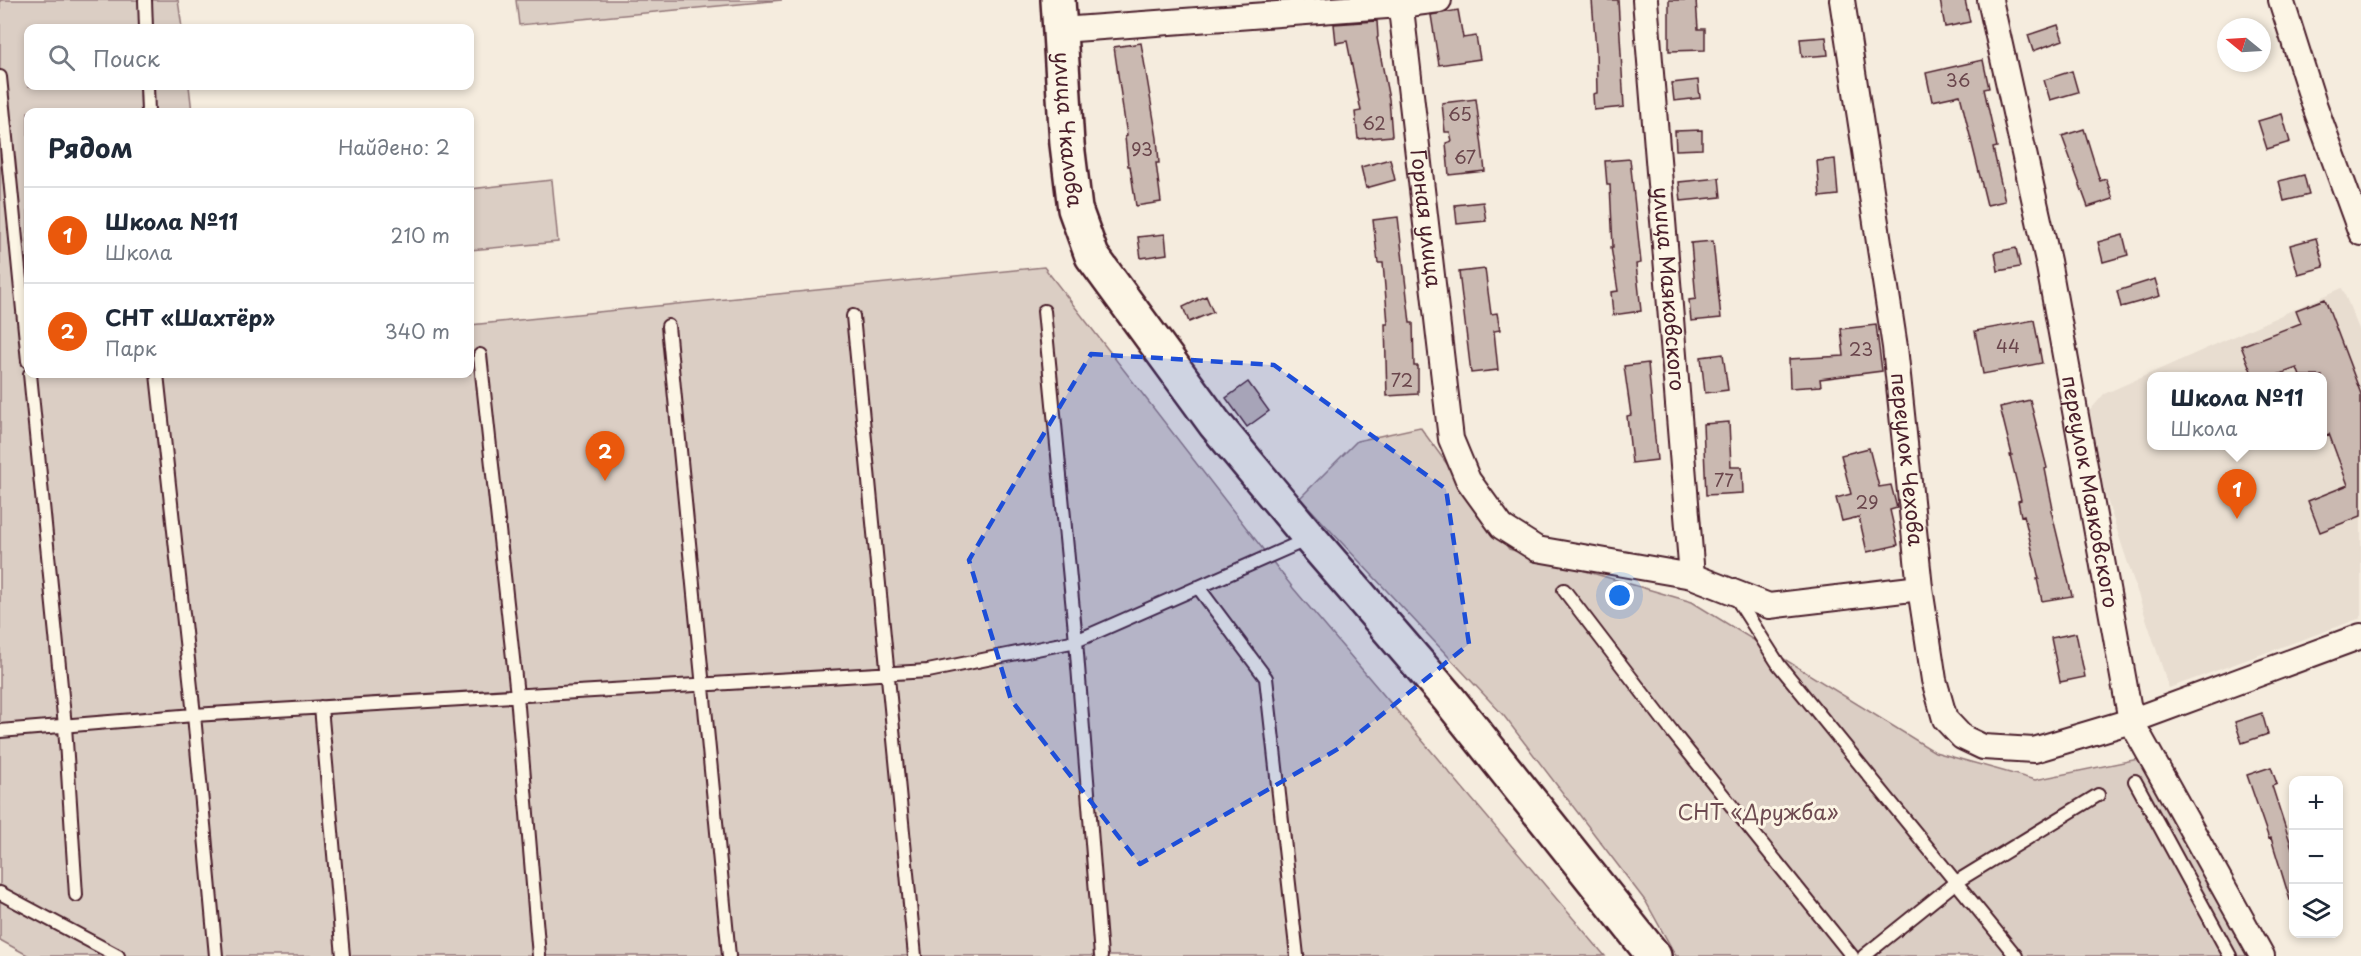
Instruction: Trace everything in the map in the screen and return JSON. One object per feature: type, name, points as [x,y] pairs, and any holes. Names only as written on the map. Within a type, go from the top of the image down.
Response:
[{"type":"main road","name":"улица Чкалова","points":[[1060,15],[1067,144],[1075,209],[1092,256],[1215,424],[1448,698],[1654,956]]},
{"type":"street","points":[[1060,15],[1438,0]]},
{"type":"street","name":"улица Маяковского","points":[[1645,0],[1692,576]]},
{"type":"street","name":"переулок Чехова","points":[[1842,0],[1895,347],[1920,588],[1934,680],[1945,719],[1962,737],[1983,747],[2034,750],[2131,721],[2361,636]]},
{"type":"street","name":"переулок Маяковского","points":[[1990,0],[2048,261],[2131,721],[2262,956]]},
{"type":"street","points":[[2281,0],[2314,104],[2361,233]]},
{"type":"street","name":"Горная улица","points":[[1400,2],[1451,439],[1468,480],[1502,527],[1537,549],[1692,576],[1769,606],[1920,588]]},
{"type":"lane","points":[[145,0],[146,24]]},
{"type":"lane","points":[[0,76],[24,320]]},
{"type":"lane","points":[[147,90],[148,108]]},
{"type":"lane","points":[[1044,311],[1076,641],[1101,956]]},
{"type":"lane","points":[[853,316],[915,956]]},
{"type":"lane","points":[[668,326],[729,956]]},
{"type":"lane","points":[[480,355],[517,696],[539,956]]},
{"type":"lane","points":[[30,378],[65,726],[76,895]]},
{"type":"lane","points":[[157,378],[194,715],[216,956]]},
{"type":"lane","points":[[0,731],[194,715],[928,671],[1076,641],[1310,538]]},
{"type":"lane","points":[[1198,587],[1266,678],[1297,956]]},
{"type":"lane","points":[[1564,590],[1674,734],[1852,956]]},
{"type":"lane","points":[[1732,593],[1779,665],[2016,956]]},
{"type":"lane","points":[[321,708],[343,956]]},
{"type":"lane","points":[[2135,781],[2230,956]]},
{"type":"lane","points":[[1864,956],[1956,882],[2098,795]]},
{"type":"lane","points":[[0,893],[118,956]]},
{"type":"highlighted area","points":[[1091,354],[1274,365],[1446,489],[1469,644],[1343,746],[1140,864],[1011,700],[969,560]]},
{"type":"shaded area","points":[[2342,288],[2361,334],[2361,618],[2169,688],[2081,421],[2104,394],[2147,375],[2147,450],[2327,450],[2327,372],[2153,372]]},
{"type":"green space","points":[[0,0],[178,0],[181,24],[24,24],[24,90],[189,90],[192,108],[24,108],[24,378],[474,378],[474,325],[1044,267],[1293,588],[1605,956],[29,956],[0,940]]},
{"type":"green space","points":[[516,0],[782,0],[519,25]]},
{"type":"green space","points":[[552,180],[558,242],[474,250],[474,189]]},
{"type":"green space","name":"СНТ «Дружба»","points":[[1420,427],[1509,549],[1692,602],[1935,752],[2035,780],[2153,756],[2260,956],[1676,956],[1646,902],[1504,716],[1300,498],[1357,441]]},
{"type":"building","points":[[1592,0],[1618,0],[1624,107],[1594,110],[1593,94],[1597,93]]},
{"type":"building","points":[[1669,0],[1696,0],[1698,29],[1705,29],[1705,50],[1669,51]]},
{"type":"building","points":[[1940,0],[1965,0],[1970,22],[1945,27]]},
{"type":"building","points":[[1458,10],[1463,38],[1476,36],[1480,59],[1439,65],[1431,15]]},
{"type":"building","points":[[1377,21],[1377,38],[1389,99],[1392,136],[1358,139],[1355,112],[1361,111],[1347,41],[1336,43],[1334,24]]},
{"type":"building","points":[[2058,25],[2063,40],[2033,51],[2028,35]]},
{"type":"building","points":[[1826,37],[1828,55],[1802,57],[1800,39]]},
{"type":"building","points":[[1141,43],[1157,138],[1159,163],[1156,163],[1161,202],[1136,206],[1130,166],[1128,166],[1125,137],[1127,136],[1114,47]]},
{"type":"building","points":[[1983,60],[1989,88],[1984,89],[1997,147],[1993,148],[2005,201],[1987,205],[1960,95],[1932,101],[1926,73]]},
{"type":"building","points":[[2072,71],[2078,92],[2050,100],[2044,80]]},
{"type":"building","points":[[1698,80],[1700,98],[1674,101],[1672,83]]},
{"type":"building","points":[[1476,99],[1485,171],[1449,175],[1446,143],[1452,141],[1450,132],[1445,132],[1442,103]]},
{"type":"building","points":[[2282,114],[2290,142],[2267,149],[2258,121]]},
{"type":"building","points":[[2084,129],[2100,181],[2106,179],[2113,199],[2088,207],[2062,136]]},
{"type":"building","points":[[1702,130],[1702,149],[1676,150],[1675,131]]},
{"type":"building","points":[[1390,159],[1395,180],[1366,188],[1361,167]]},
{"type":"building","points":[[1630,159],[1641,263],[1636,264],[1641,311],[1613,315],[1611,292],[1618,291],[1611,247],[1613,247],[1610,185],[1607,185],[1605,161]]},
{"type":"building","points":[[1835,159],[1838,195],[1820,197],[1817,161]]},
{"type":"building","points":[[2304,175],[2309,195],[2284,201],[2279,181]]},
{"type":"building","points":[[1719,178],[1721,197],[1681,201],[1679,182]]},
{"type":"building","points":[[1483,202],[1486,221],[1457,224],[1455,205]]},
{"type":"building","points":[[1398,217],[1410,323],[1413,323],[1414,366],[1418,366],[1418,394],[1387,396],[1385,324],[1388,324],[1383,263],[1378,263],[1373,220]]},
{"type":"building","points":[[1165,234],[1167,254],[1141,258],[1138,237]]},
{"type":"building","points":[[2123,235],[2128,255],[2103,262],[2098,242]]},
{"type":"building","points":[[2316,238],[2324,267],[2298,274],[2290,245]]},
{"type":"building","points":[[1713,241],[1721,318],[1691,321],[1689,300],[1696,299],[1691,243]]},
{"type":"building","points":[[2016,248],[2020,267],[1998,271],[1995,252]]},
{"type":"building","points":[[1485,269],[1491,314],[1497,313],[1500,330],[1494,331],[1498,370],[1471,373],[1459,272]]},
{"type":"building","points":[[2155,279],[2160,296],[2121,307],[2117,291]]},
{"type":"building","points":[[1206,296],[1213,312],[1189,322],[1183,307]]},
{"type":"building","points":[[2325,299],[2361,394],[2361,516],[2320,532],[2308,501],[2348,485],[2329,434],[2327,435],[2327,372],[2298,372],[2297,368],[2286,372],[2251,372],[2241,346],[2301,323],[2296,310]]},
{"type":"building","points":[[2034,320],[2042,363],[1983,374],[1975,331]]},
{"type":"building","points":[[1876,325],[1882,371],[1820,379],[1821,386],[1790,388],[1789,359],[1844,356],[1841,329]]},
{"type":"building","points":[[1723,354],[1728,390],[1705,393],[1701,357]]},
{"type":"building","points":[[1648,363],[1657,460],[1632,463],[1627,416],[1631,415],[1624,366]]},
{"type":"building","points":[[1248,382],[1269,411],[1247,427],[1226,398]]},
{"type":"building","points":[[2030,400],[2047,468],[2045,469],[2053,509],[2051,510],[2072,596],[2042,601],[2024,515],[2021,516],[2018,501],[2021,500],[2000,407]]},
{"type":"building","points":[[1729,422],[1731,467],[1742,467],[1743,493],[1706,495],[1703,424]]},
{"type":"building","points":[[1869,448],[1879,487],[1891,485],[1897,508],[1890,510],[1898,545],[1867,552],[1859,517],[1842,521],[1836,498],[1851,494],[1841,455]]},
{"type":"building","points":[[2076,633],[2085,677],[2060,682],[2051,638]]},
{"type":"building","points":[[2262,713],[2268,734],[2242,743],[2235,722]]},
{"type":"building","points":[[2271,767],[2277,784],[2272,786],[2289,839],[2289,897],[2271,838],[2269,839],[2247,775]]},
{"type":"place","name":"СНТ «Шахтёр»","points":[[605,481]]},
{"type":"place","name":"Школа №11","points":[[2237,519]]}]
